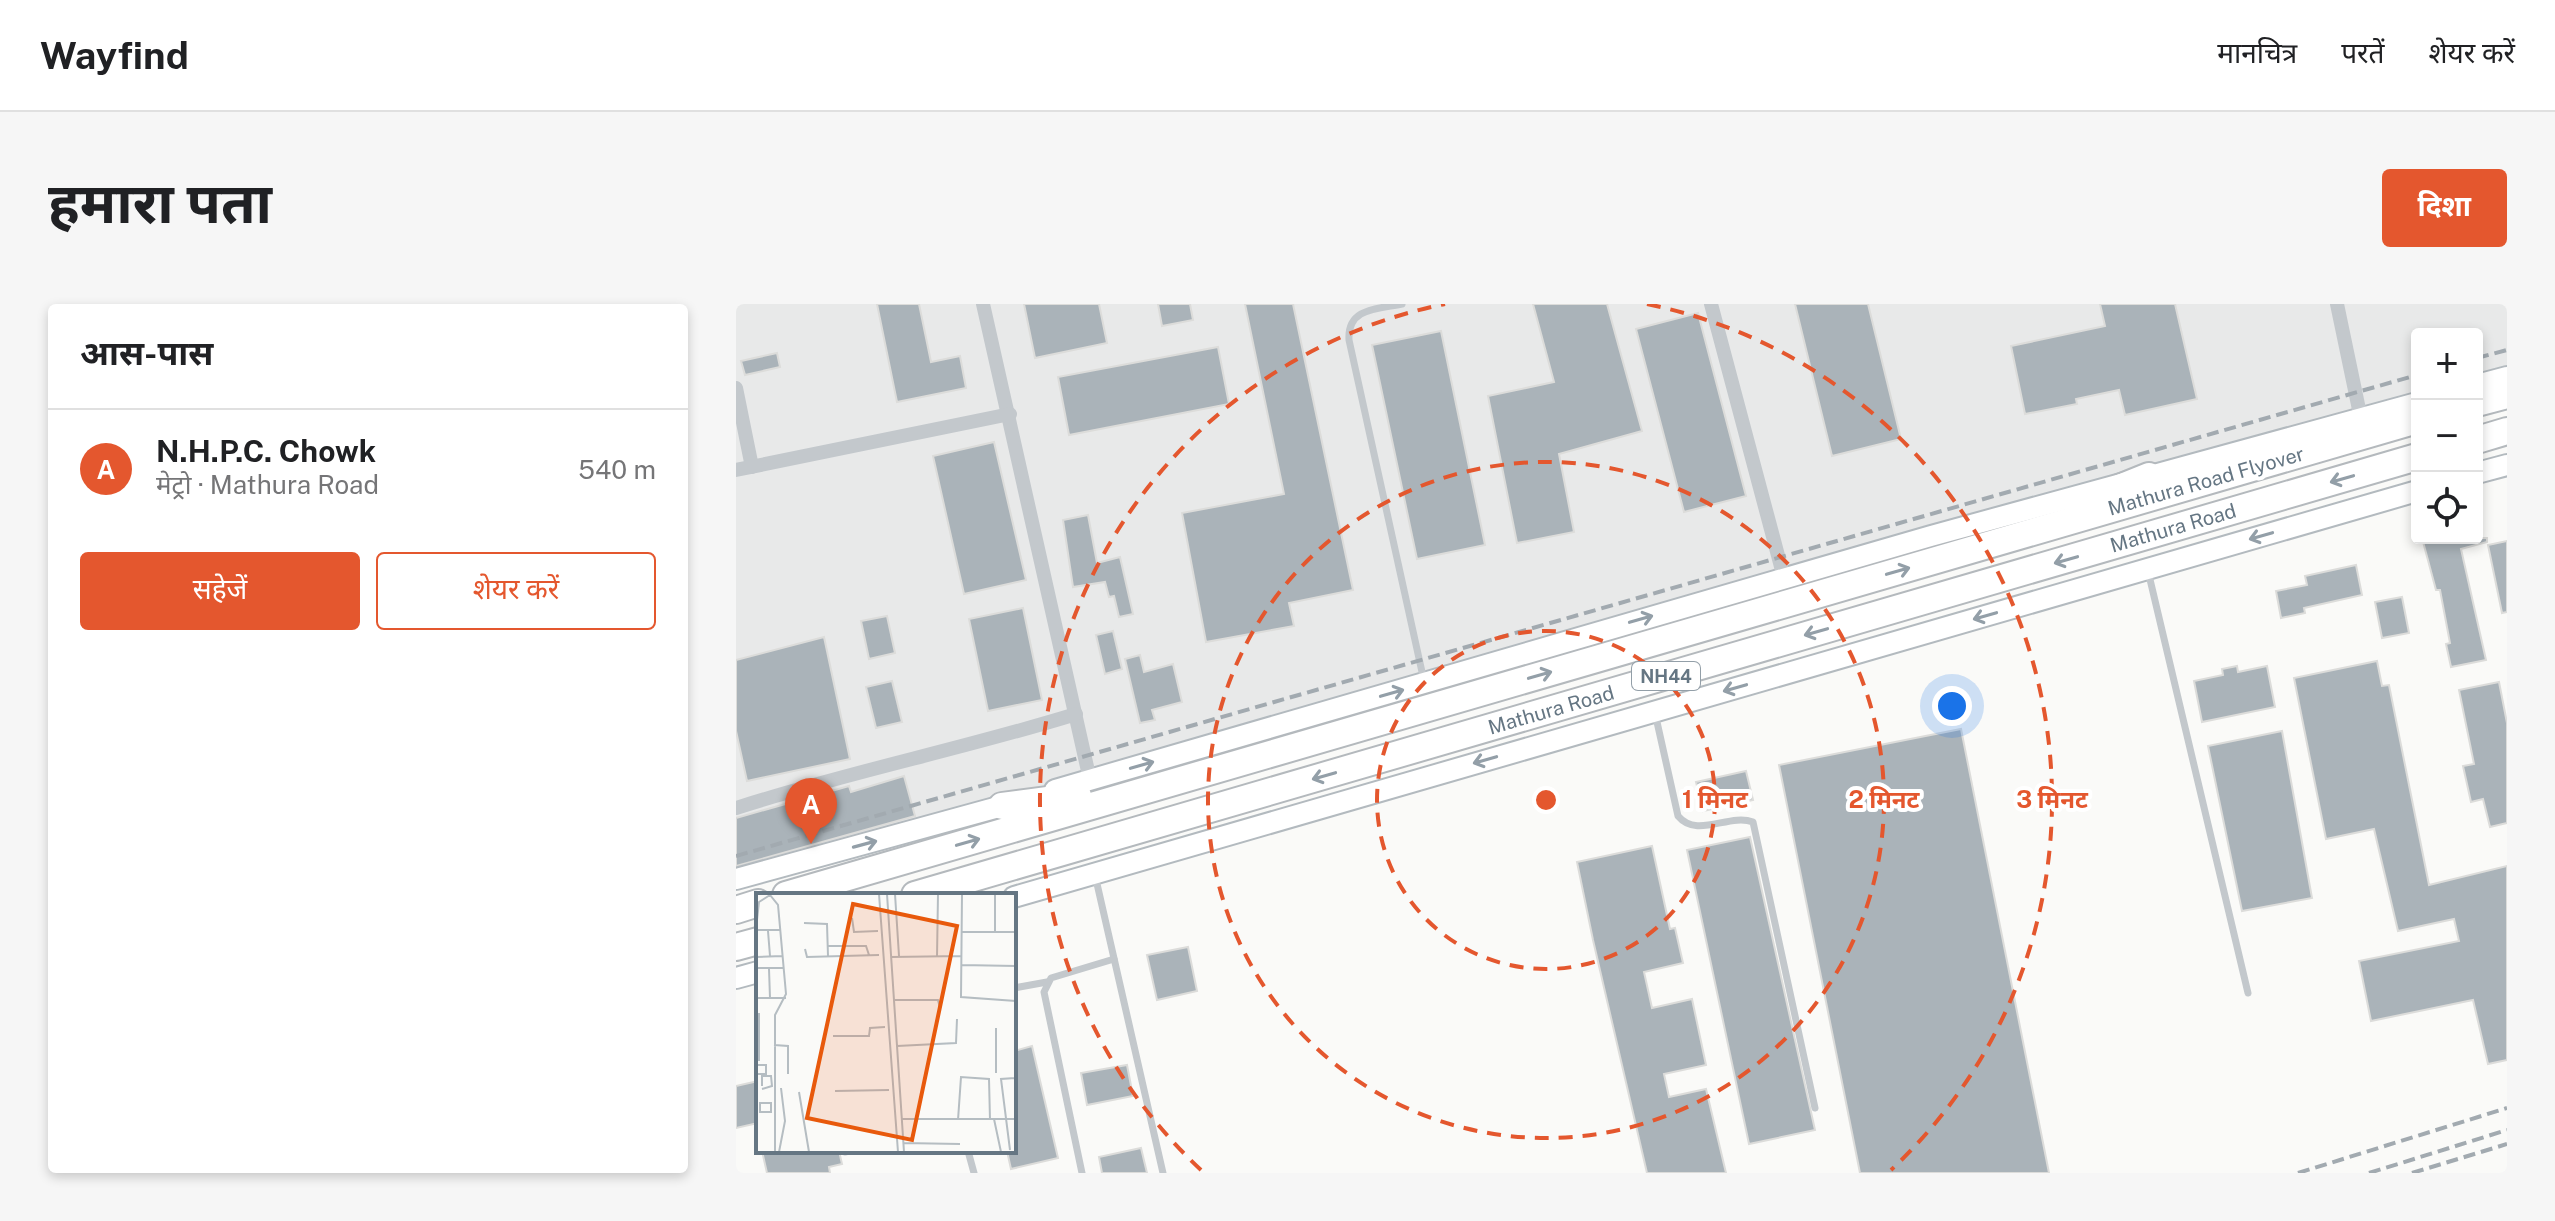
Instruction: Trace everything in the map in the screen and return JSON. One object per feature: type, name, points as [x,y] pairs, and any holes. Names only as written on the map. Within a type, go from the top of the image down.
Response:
[{"type":"highway","points":[[2483,401],[2507,395]]},
{"type":"highway","name":"Mathura Road Flyover","points":[[1995,542],[2411,422]]},
{"type":"highway","points":[[2483,438],[2507,431]]},
{"type":"highway","name":"Mathura Road","points":[[922,893],[2411,459]]},
{"type":"highway","points":[[1995,542],[2035,520],[2149,476]]},
{"type":"highway","name":"Mathura Road","points":[[793,893],[1995,542]]},
{"type":"highway","points":[[1002,806],[1159,786]]},
{"type":"highway","points":[[736,910],[756,904]]},
{"type":"highway","points":[[736,947],[756,942]]},
{"type":"main road","points":[[2483,383],[2507,377]]},
{"type":"main road","points":[[736,879],[1002,806],[1784,578],[2411,405]]},
{"type":"main road","points":[[2481,472],[2507,465]]},
{"type":"main road","points":[[1016,896],[2411,493]]},
{"type":"main road","points":[[736,978],[756,973]]},
{"type":"street","points":[[983,304],[1090,780]]},
{"type":"street","points":[[1711,304],[1784,578]]},
{"type":"street","points":[[2337,304],[2361,419]]},
{"type":"street","points":[[736,388],[752,467]]},
{"type":"street","points":[[736,470],[1010,414]]},
{"type":"street","points":[[736,808],[799,788],[1003,737],[1076,714]]},
{"type":"lane","points":[[1402,304],[1355,316],[1349,340],[1424,684]]},
{"type":"lane","points":[[2148,569],[2248,993]]},
{"type":"lane","points":[[1655,711],[1678,816],[1685,824],[1695,827],[1742,818],[1753,822],[1815,1108]]},
{"type":"lane","points":[[1094,873],[1163,1173]]},
{"type":"lane","points":[[1082,1173],[1044,992],[1051,978],[1114,959]]},
{"type":"lane","points":[[1016,988],[1047,982]]},
{"type":"lane","points":[[969,1153],[974,1173]]},
{"type":"shaded area","points":[[736,304],[2507,304],[2507,368],[2483,375],[2483,328],[2411,328],[2411,397],[736,889]]},
{"type":"building","points":[[877,304],[919,304],[931,362],[960,356],[966,388],[897,402]]},
{"type":"building","points":[[1024,304],[1099,304],[1107,343],[1035,358]]},
{"type":"building","points":[[1158,304],[1190,304],[1193,320],[1162,326]]},
{"type":"building","points":[[1245,304],[1293,304],[1353,590],[1289,603],[1294,626],[1206,642],[1182,513],[1284,494]]},
{"type":"building","points":[[1533,304],[1607,304],[1642,431],[1559,454],[1574,532],[1517,543],[1488,396],[1554,382]]},
{"type":"building","points":[[1795,304],[1868,304],[1901,439],[1832,456]]},
{"type":"building","points":[[2100,304],[2175,304],[2197,399],[2125,415],[2119,390],[2076,399],[2077,404],[2025,414],[2011,346],[2105,326]]},
{"type":"building","points":[[1698,313],[1746,496],[1684,512],[1636,329]]},
{"type":"building","points":[[1441,331],[1485,545],[1417,559],[1372,345]]},
{"type":"building","points":[[1218,347],[1229,404],[1069,435],[1058,377]]},
{"type":"building","points":[[777,353],[780,367],[745,375],[741,361]]},
{"type":"building","points":[[994,442],[1026,580],[964,594],[933,456]]},
{"type":"building","points":[[1088,515],[1097,563],[1120,557],[1133,614],[1119,617],[1114,596],[1109,597],[1105,582],[1073,587],[1063,520]]},
{"type":"building","points":[[2507,541],[2507,612],[2502,613],[2488,545]]},
{"type":"building","points":[[2424,544],[2480,544],[2461,549],[2486,660],[2451,667],[2446,644],[2450,643],[2440,590],[2436,590]]},
{"type":"building","points":[[2356,565],[2362,595],[2304,608],[2305,613],[2281,618],[2276,591],[2307,585],[2305,576]]},
{"type":"building","points":[[2402,597],[2409,633],[2382,638],[2375,602]]},
{"type":"building","points":[[1023,608],[1042,700],[988,711],[969,619]]},
{"type":"building","points":[[887,616],[895,653],[869,659],[861,621]]},
{"type":"building","points":[[1113,631],[1122,669],[1105,674],[1096,635]]},
{"type":"building","points":[[824,637],[850,759],[747,781],[736,731],[736,660]]},
{"type":"building","points":[[1140,655],[1144,672],[1173,664],[1182,702],[1152,710],[1155,720],[1140,723],[1125,659]]},
{"type":"building","points":[[2377,661],[2382,686],[2389,685],[2429,885],[2507,866],[2507,1060],[2488,1064],[2473,1000],[2371,1021],[2359,961],[2459,941],[2454,919],[2398,931],[2374,829],[2326,839],[2294,678]]},
{"type":"building","points":[[2237,666],[2238,672],[2267,666],[2275,707],[2202,722],[2194,681],[2223,675],[2222,669]]},
{"type":"building","points":[[892,681],[902,722],[876,728],[866,687]]},
{"type":"building","points":[[2499,682],[2507,723],[2507,823],[2490,827],[2483,799],[2471,802],[2463,766],[2474,764],[2459,690]]},
{"type":"building","points":[[1961,729],[2049,1173],[1860,1173],[1779,765]]},
{"type":"building","points":[[2282,731],[2312,898],[2242,911],[2208,746]]},
{"type":"building","points":[[1746,771],[1753,800],[1703,811],[1696,782]]},
{"type":"building","points":[[904,776],[915,816],[736,866],[736,818],[849,786],[851,792]]},
{"type":"building","points":[[1750,837],[1815,1130],[1749,1144],[1687,850]]},
{"type":"building","points":[[1652,846],[1670,929],[1675,928],[1683,963],[1644,972],[1652,1008],[1692,999],[1706,1065],[1664,1074],[1669,1097],[1706,1089],[1726,1173],[1647,1173],[1593,940],[1577,862]]},
{"type":"building","points":[[1188,947],[1197,991],[1157,1000],[1147,955]]},
{"type":"building","points":[[1032,1046],[1058,1158],[1011,1169],[1007,1153],[1016,1153],[1016,1050]]},
{"type":"building","points":[[1127,1065],[1133,1096],[1087,1105],[1081,1073]]},
{"type":"building","points":[[756,1081],[756,1123],[736,1128],[736,1086]]},
{"type":"building","points":[[1141,1148],[1147,1173],[1102,1173],[1099,1157]]},
{"type":"building","points":[[762,1153],[839,1153],[842,1164],[829,1167],[830,1173],[767,1173]]},
{"type":"railway","points":[[2483,356],[2507,350]]},
{"type":"railway","points":[[736,856],[2411,377]]},
{"type":"railway","points":[[2298,1173],[2507,1108]]},
{"type":"railway","points":[[2369,1173],[2507,1130]]},
{"type":"railway","points":[[2412,1173],[2507,1144]]},
{"type":"place","name":"N.H.P.C. Chowk","points":[[811,844]]}]
